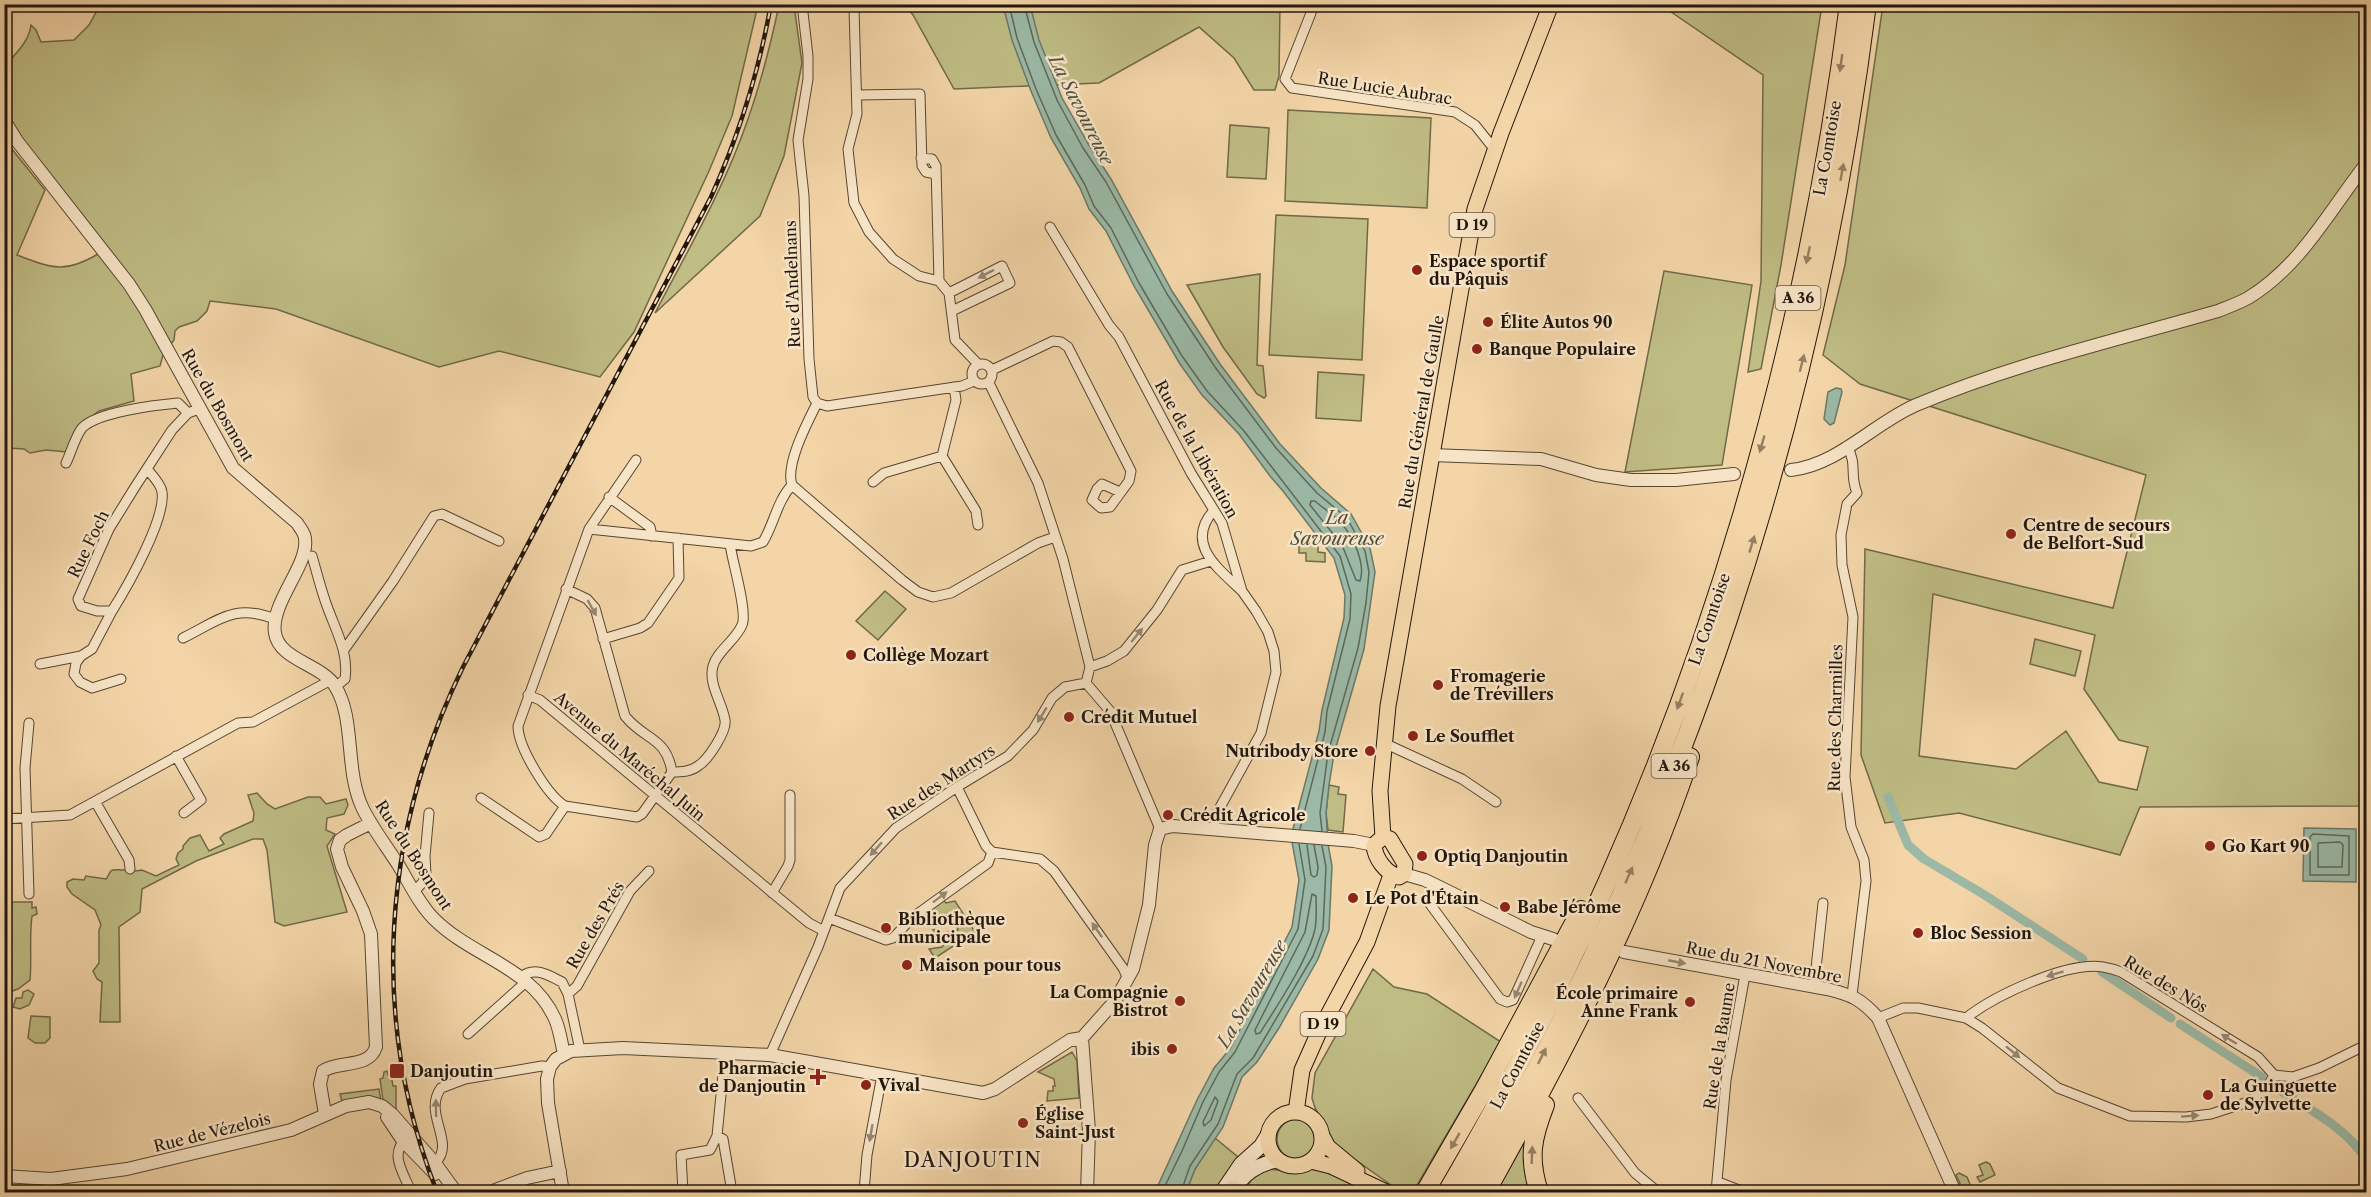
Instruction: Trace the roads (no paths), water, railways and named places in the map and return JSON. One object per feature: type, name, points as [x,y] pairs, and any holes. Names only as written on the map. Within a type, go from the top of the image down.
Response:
[{"type":"highway","name":"La Comtoise","points":[[1447,1192],[1499,1100],[1553,996],[1619,852],[1667,736],[1730,555],[1782,372],[1820,192],[1849,4]]},
{"type":"highway","name":"La Comtoise","points":[[1467,1192],[1545,1052],[1620,895],[1680,752],[1734,600],[1776,463],[1814,312],[1844,159],[1867,4]]},
{"type":"highway","points":[[1486,1192],[1573,1032],[1638,894],[1670,817],[1693,749],[1734,600]]},
{"type":"highway","points":[[1425,1192],[1484,1090],[1593,887],[1667,736]]},
{"type":"highway","points":[[1539,1192],[1532,1165],[1534,1137],[1573,1032]]},
{"type":"main road","name":"Rue du Général de Gaulle","points":[[1378,841],[1388,706],[1475,209],[1551,4]]},
{"type":"main road","points":[[1378,841],[1374,852],[1397,874]]},
{"type":"main road","name":"D 19","points":[[1296,1112],[1302,1070],[1397,874]]},
{"type":"main road","points":[[1230,1192],[1241,1164],[1261,1146],[1277,1119],[1296,1112],[1314,1120],[1328,1147],[1379,1188]]},
{"type":"main road","points":[[1269,1133],[1269,1145],[1278,1160]]},
{"type":"main road","points":[[1311,1161],[1320,1150],[1322,1136]]},
{"type":"main road","points":[[1230,1192],[1249,1171],[1262,1164],[1278,1160],[1294,1166],[1311,1161],[1331,1166],[1379,1188]]},
{"type":"street","name":"Rue d'Andelnans","points":[[802,4],[808,56],[808,79],[798,140],[804,196],[809,359],[813,397],[817,403]]},
{"type":"street","points":[[855,8],[858,95],[857,114],[848,149],[854,203],[869,232],[893,259],[919,276],[939,281],[949,293],[955,340],[978,364],[986,364],[992,370],[992,378],[980,384],[974,381],[954,387],[827,406],[817,403],[789,477],[792,485],[902,580],[918,592],[933,597],[951,593],[1038,543],[1055,537]]},
{"type":"street","name":"Rue Lucie Aubrac","points":[[1311,14],[1285,79],[1292,88],[1455,112],[1475,125],[1495,150]]},
{"type":"street","points":[[858,95],[920,94],[922,166],[926,172],[936,174],[939,281]]},
{"type":"street","name":"Rue du Bosmont","points":[[4,120],[17,141],[129,284],[145,309],[193,411],[233,468],[297,523],[303,534],[305,547],[275,619]]},
{"type":"street","points":[[1792,469],[1809,466],[1913,406],[1984,378],[2218,311],[2247,298],[2279,275],[2310,243],[2367,164]]},
{"type":"street","name":"Rue de la Libération","points":[[1050,227],[1109,326],[1119,337],[1191,473],[1222,523],[1242,591],[1268,632],[1274,651],[1276,672],[1261,733],[1218,811],[1213,830]]},
{"type":"street","points":[[949,293],[1002,266],[1010,283],[952,311]]},
{"type":"street","points":[[992,370],[1053,341],[1061,342],[1068,347],[1131,471],[1129,481],[1120,492]]},
{"type":"street","points":[[974,381],[972,375],[978,364]]},
{"type":"street","points":[[563,1192],[548,1103],[547,1079],[550,1067],[564,1054],[579,1050],[623,1048],[770,1055],[983,1093],[994,1089],[1070,1040],[1082,1038],[1115,1001],[1128,979],[1133,969],[1147,913],[1155,845],[1160,829],[1110,711],[1086,683],[1090,667],[1063,559],[1038,483],[988,382]]},
{"type":"street","points":[[954,387],[956,400],[942,456],[976,511],[978,525]]},
{"type":"street","points":[[66,463],[81,429],[88,424],[134,407],[178,403],[193,411]]},
{"type":"street","name":"Rue Foch","points":[[112,610],[97,611],[81,606],[78,600],[109,529],[172,430],[193,411]]},
{"type":"street","name":"Rue des Charmilles","points":[[1847,446],[1854,459],[1852,480],[1857,493],[1847,504],[1841,535],[1842,565],[1853,617],[1845,777],[1851,827],[1864,860],[1866,881],[1852,995]]},
{"type":"street","points":[[1431,455],[1540,459],[1596,475],[1630,480],[1676,480],[1734,474]]},
{"type":"street","points":[[873,482],[884,472],[942,456]]},
{"type":"street","name":"Avenue du Maréchal Juin","points":[[636,460],[589,529],[528,695],[540,700],[772,893],[809,923],[824,931]]},
{"type":"street","points":[[40,664],[81,656],[92,649],[151,536],[161,508],[162,490],[147,469]]},
{"type":"street","points":[[589,529],[751,546],[763,542],[784,493],[792,485]]},
{"type":"street","points":[[609,497],[650,527],[652,536]]},
{"type":"street","points":[[1214,510],[1202,531],[1202,543],[1211,561],[1242,591]]},
{"type":"street","points":[[344,650],[393,581],[434,516],[442,514],[499,541]]},
{"type":"street","points":[[603,639],[640,628],[648,623],[679,578],[678,538]]},
{"type":"street","points":[[672,772],[687,771],[700,766],[724,731],[726,722],[712,678],[713,664],[742,625],[745,613],[730,544]]},
{"type":"street","points":[[4,819],[70,815],[96,803],[237,723],[253,722],[345,679],[347,666],[344,650],[312,556]]},
{"type":"street","points":[[1090,667],[1107,661],[1124,651],[1147,623],[1182,570],[1211,561]]},
{"type":"street","points":[[528,695],[518,726],[518,735],[551,795],[566,806],[637,817],[672,772],[669,756],[661,745],[631,724],[625,717],[595,608],[587,599],[567,589]]},
{"type":"street","points":[[183,639],[224,616],[238,612],[259,613],[275,619],[275,632],[281,646],[333,683]]},
{"type":"street","points":[[81,656],[76,663],[74,674],[80,682],[92,688],[121,679]]},
{"type":"street","name":"Rue du Bosmont","points":[[333,683],[345,708],[355,787],[371,823],[427,912],[448,932],[524,979],[551,1010],[558,1025],[564,1054]]},
{"type":"street","name":"Rue des Martyrs","points":[[770,1055],[824,931],[840,888],[896,828],[1008,756],[1033,730],[1052,698],[1065,687],[1086,683]]},
{"type":"street","points":[[29,723],[25,768],[29,894]]},
{"type":"street","points":[[1384,743],[1462,779],[1496,802]]},
{"type":"street","points":[[176,756],[201,800],[184,813]]},
{"type":"street","points":[[957,787],[986,846],[992,852],[1040,858],[1054,871],[1123,968],[1128,979]]},
{"type":"street","points":[[772,893],[790,860],[790,795]]},
{"type":"street","points":[[481,798],[539,837],[546,834],[566,806]]},
{"type":"street","points":[[96,803],[129,860],[130,869]]},
{"type":"street","points":[[414,892],[423,882],[426,874],[425,856],[429,813]]},
{"type":"street","points":[[325,1114],[320,1084],[323,1071],[336,1065],[365,1060],[370,1057],[376,1047],[371,934],[342,867],[337,849],[340,840],[347,834],[371,823]]},
{"type":"street","points":[[1160,829],[1173,826],[1378,841]]},
{"type":"street","points":[[829,918],[886,940],[893,938],[912,918],[988,863],[992,852]]},
{"type":"street","name":"Rue des Prés","points":[[568,994],[577,986],[630,891],[649,870]]},
{"type":"street","points":[[1397,874],[1438,887],[1547,938],[1513,1000],[1507,1002],[1500,999],[1431,904],[1438,887]]},
{"type":"street","points":[[1814,987],[1823,903]]},
{"type":"street","name":"Rue du 21 Novembre","points":[[1624,952],[1852,995],[1867,1005],[1878,1018],[1955,1192]]},
{"type":"street","name":"Rue des Nôs","points":[[1966,1018],[1976,1010],[2027,983],[2074,969],[2102,966],[2121,972],[2258,1057],[2274,1075]]},
{"type":"street","points":[[468,1034],[531,971],[545,974],[562,982],[568,994],[579,1050]]},
{"type":"street","name":"Rue de la Baume","points":[[1717,1187],[1726,1080],[1745,975]]},
{"type":"street","points":[[1878,1018],[1903,1008],[1918,1008],[1966,1018],[1983,1028],[2058,1088],[2130,1116],[2186,1117],[2211,1114],[2248,1102],[2267,1088],[2274,1075],[2293,1077],[2319,1068],[2367,1045]]},
{"type":"street","points":[[1082,1038],[1089,1131],[1086,1192]]},
{"type":"street","points":[[682,1192],[681,1155],[710,1150],[717,1136],[725,1053]]},
{"type":"street","points":[[435,1163],[440,1158],[443,1147],[434,1108],[435,1098],[441,1088],[465,1079],[542,1066],[550,1067]]},
{"type":"street","points":[[864,1192],[867,1155],[882,1075]]},
{"type":"street","points":[[1578,1098],[1635,1173],[1658,1192]]},
{"type":"street","name":"Rue de Vézelois","points":[[4,1176],[51,1179],[127,1169],[285,1131],[346,1106],[363,1103],[379,1104],[385,1108],[407,1138]]},
{"type":"street","points":[[717,1136],[723,1139],[732,1192]]},
{"type":"street","points":[[407,1138],[435,1163],[455,1192]]},
{"type":"street","points":[[407,1138],[448,1188],[455,1192]]},
{"type":"street","points":[[407,1138],[398,1147],[397,1155],[411,1192]]},
{"type":"street","points":[[490,1192],[529,1178],[560,1172]]},
{"type":"street","points":[[1717,1187],[1744,1192]]},
{"type":"water","name":"La Savoureuse","points":[[1003,5],[1030,5],[1039,40],[1062,98],[1111,179],[1172,291],[1220,364],[1280,444],[1321,488],[1351,514],[1370,548],[1375,572],[1364,649],[1334,754],[1329,785],[1326,813],[1332,866],[1329,930],[1318,959],[1279,1028],[1257,1062],[1242,1077],[1223,1127],[1195,1169],[1186,1192],[1155,1192],[1197,1100],[1214,1068],[1230,1049],[1292,927],[1299,880],[1292,842],[1293,829],[1319,731],[1344,618],[1345,595],[1334,558],[1239,434],[1202,395],[1180,364],[1134,286],[1106,231],[1089,209],[1080,188],[1051,138],[1031,91],[1012,40]]},
{"type":"water","points":[[1836,388],[1841,389],[1842,392],[1834,423],[1830,425],[1824,419],[1828,392]]},
{"type":"water","points":[[2304,828],[2356,829],[2356,882],[2303,881]]},
{"type":"waterway","points":[[1888,797],[1908,845],[1924,859],[2083,959]]},
{"type":"waterway","points":[[2102,972],[2171,1018]]},
{"type":"waterway","points":[[2180,1024],[2262,1077]]},
{"type":"waterway","points":[[2281,1091],[2338,1129],[2349,1138],[2366,1159]]},
{"type":"railway","points":[[437,1192],[415,1127],[401,1060],[394,994],[394,927],[401,860],[415,795],[436,730],[463,667],[711,197],[747,102],[771,4]]},
{"type":"place","name":"Espace sportif du Pâquis","points":[[1417,270]]},
{"type":"place","name":"Élite Autos 90","points":[[1488,322]]},
{"type":"place","name":"Banque Populaire","points":[[1477,349]]},
{"type":"place","name":"Centre de secours de Belfort-Sud","points":[[2011,534]]},
{"type":"place","name":"Collège Mozart","points":[[851,655]]},
{"type":"place","name":"Fromagerie de Trévillers","points":[[1438,685]]},
{"type":"place","name":"Crédit Mutuel","points":[[1069,717]]},
{"type":"place","name":"Le Soufflet","points":[[1413,736]]},
{"type":"place","name":"Nutribody Store","points":[[1370,751]]},
{"type":"place","name":"Crédit Agricole","points":[[1168,815]]},
{"type":"place","name":"Go Kart 90","points":[[2210,846]]},
{"type":"place","name":"Optiq Danjoutin","points":[[1422,856]]},
{"type":"place","name":"Le Pot d'Étain","points":[[1353,898]]},
{"type":"place","name":"Babe Jérôme","points":[[1505,907]]},
{"type":"place","name":"Bibliothèque municipale","points":[[886,928]]},
{"type":"place","name":"Bloc Session","points":[[1918,933]]},
{"type":"place","name":"Maison pour tous","points":[[907,965]]},
{"type":"place","name":"La Compagnie Bistrot","points":[[1180,1001]]},
{"type":"place","name":"École primaire Anne Frank","points":[[1690,1002]]},
{"type":"place","name":"ibis","points":[[1172,1049]]},
{"type":"place","name":"Danjoutin","points":[[397,1071]]},
{"type":"place","name":"Pharmacie de Danjoutin","points":[[818,1077]]},
{"type":"place","name":"Vival","points":[[866,1085]]},
{"type":"place","name":"La Guinguette de Sylvette","points":[[2208,1095]]},
{"type":"place","name":"Église Saint-Just","points":[[1023,1123]]},
{"type":"district","name":"DANJOUTIN","points":[[973,1160]]}]
